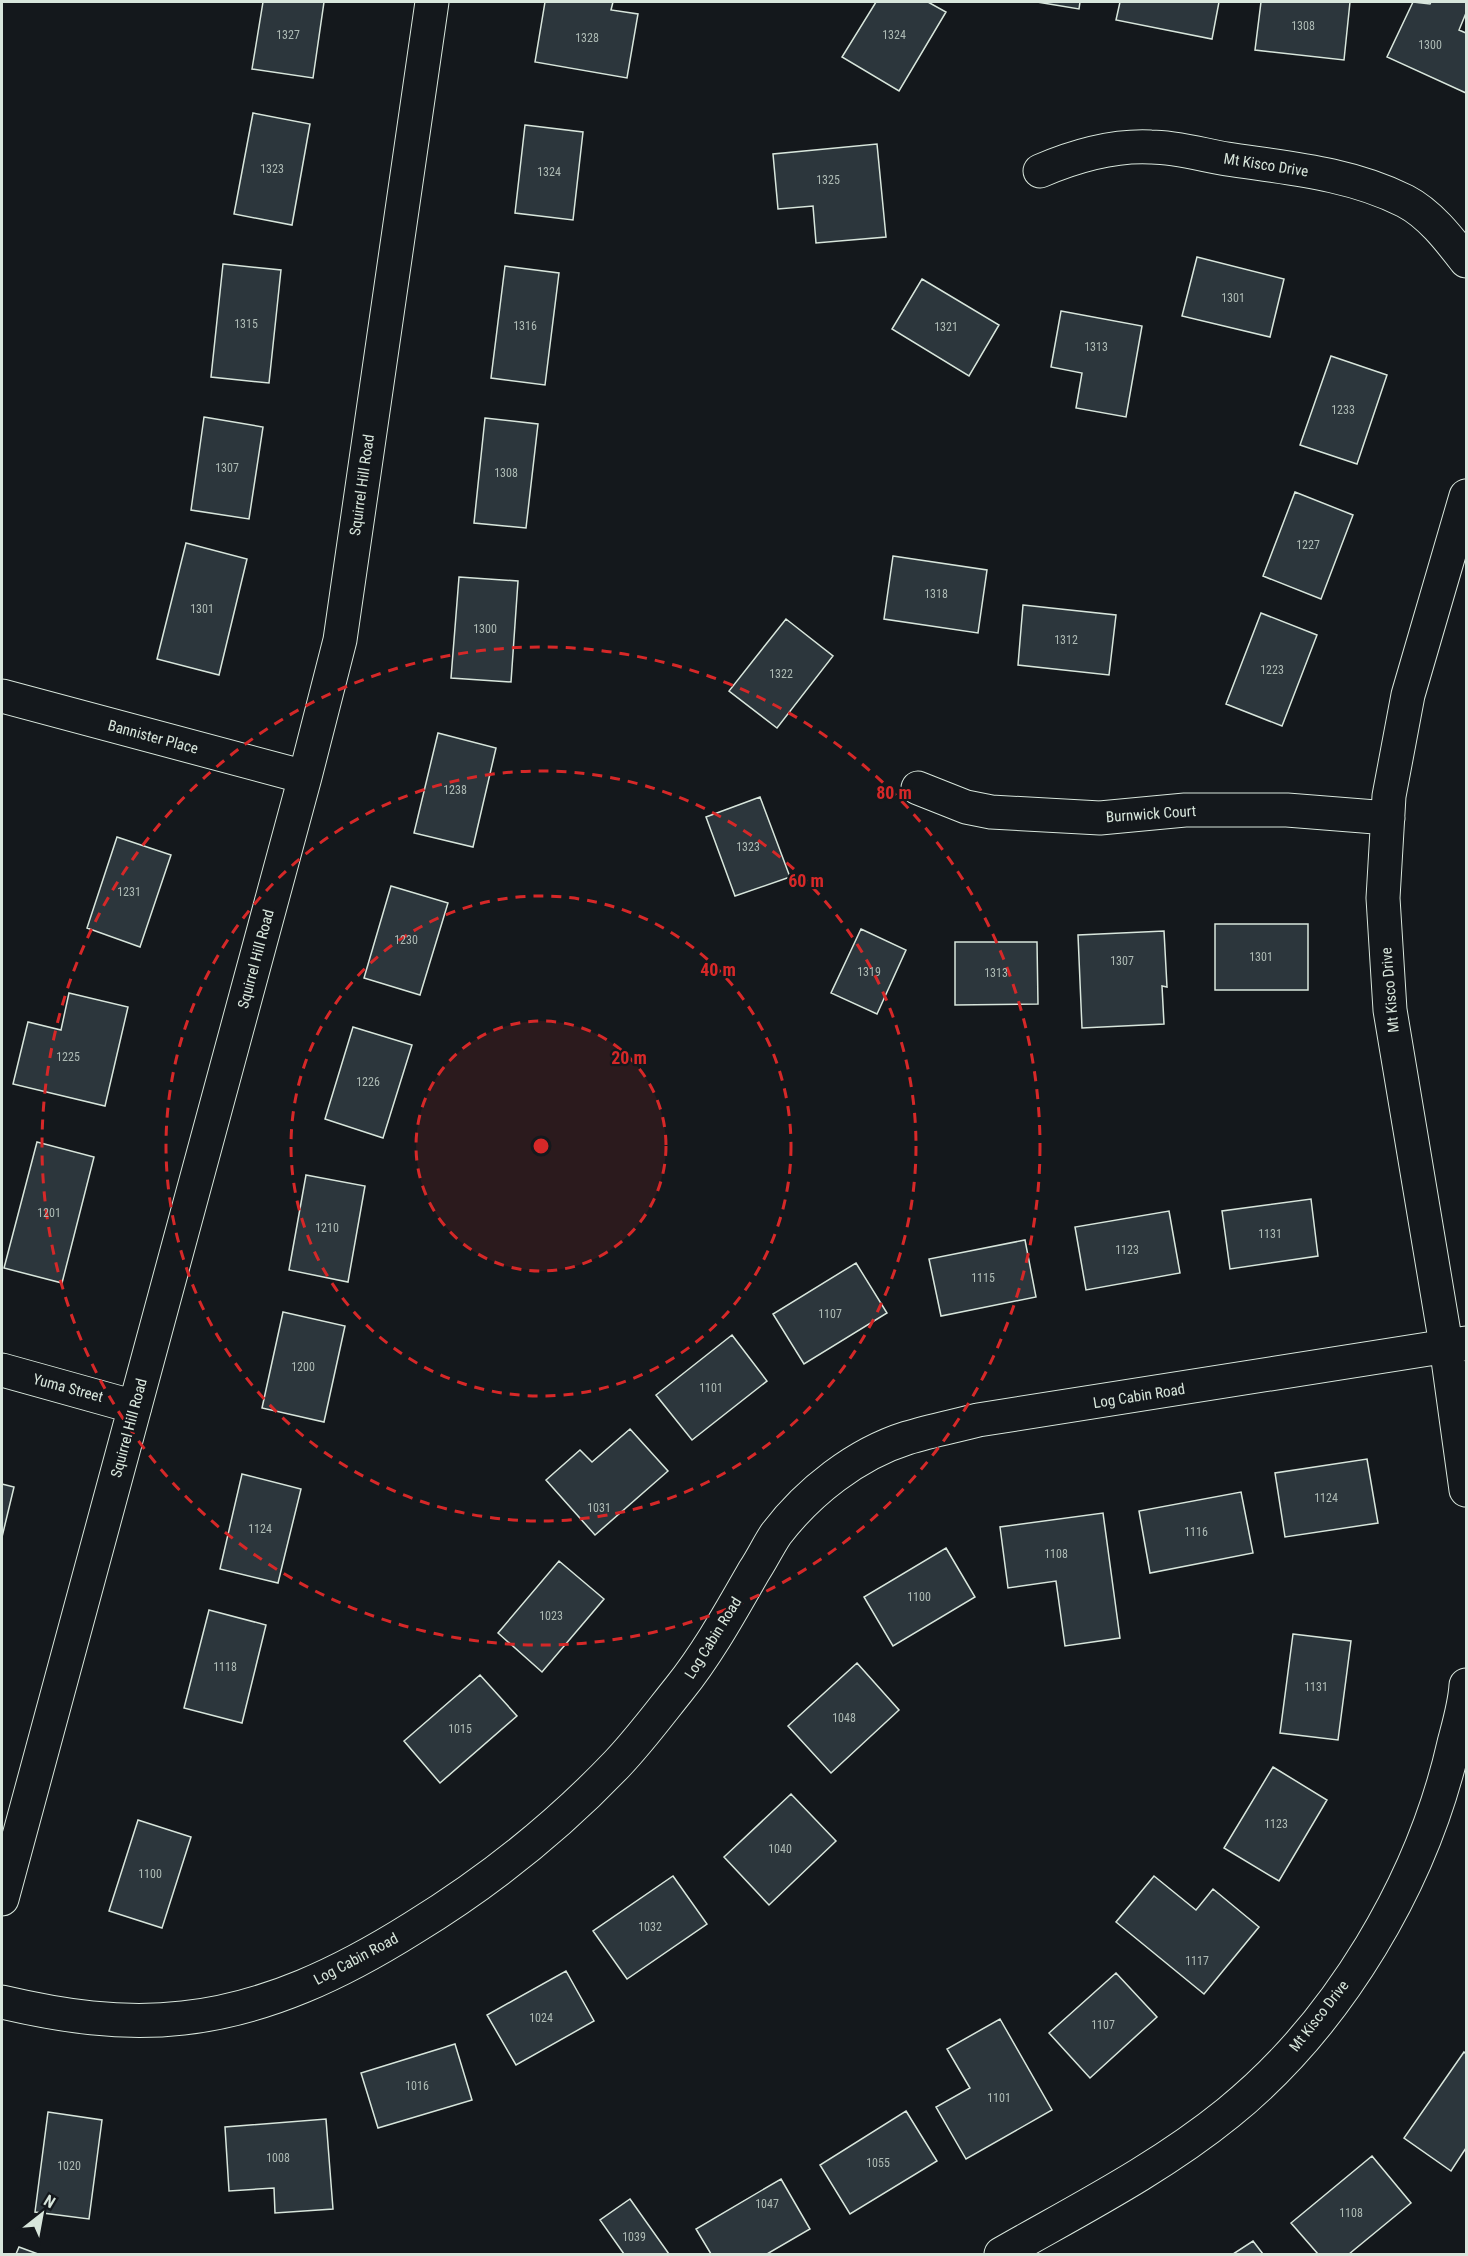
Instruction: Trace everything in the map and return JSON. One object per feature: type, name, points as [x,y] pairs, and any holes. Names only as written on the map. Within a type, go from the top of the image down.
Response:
[{"type":"street","name":"Squirrel Hill Road","points":[[2,1899],[340,640],[432,2]]},
{"type":"street","name":"Mt Kisco Drive","points":[[1040,171],[1064,160],[1103,150],[1151,147],[1326,175],[1366,184],[1407,202],[1441,229],[1467,261]]},
{"type":"street","name":"Mt Kisco Drive","points":[[1467,496],[1408,695],[1389,796],[1383,898],[1390,1010],[1456,1344],[1467,1490]]},
{"type":"street","name":"Bannister Place","points":[[2,696],[305,777]]},
{"type":"street","name":"Burnwick Court","points":[[918,788],[966,807],[991,812],[1100,818],[1185,810],[1287,810],[1388,818]]},
{"type":"street","name":"Log Cabin Road","points":[[2,2002],[67,2016],[104,2020],[181,2018],[219,2013],[293,1991],[334,1974],[372,1954],[453,1903],[539,1839],[617,1764],[682,1686],[776,1535],[812,1495],[855,1462],[904,1439],[978,1420],[1456,1344]]},
{"type":"street","name":"Yuma Street","points":[[2,1370],[135,1407]]},
{"type":"street","name":"Mt Kisco Drive","points":[[1001,2254],[1036,2246],[1196,2138],[1230,2111],[1294,2050],[1323,2016],[1373,1944],[1414,1866],[1446,1778],[1467,1685]]},
{"type":"building","points":[[263,2],[324,2],[313,78],[252,69]]},
{"type":"building","points":[[545,2],[613,2],[611,10],[638,14],[627,78],[535,62]]},
{"type":"building","points":[[876,2],[928,2],[946,12],[899,91],[842,57]]},
{"type":"building","points":[[1037,2],[1080,2],[1079,9]]},
{"type":"building","points":[[1120,2],[1219,2],[1212,39],[1116,20]]},
{"type":"building","points":[[1261,2],[1350,2],[1344,60],[1255,50]]},
{"type":"building","points":[[1413,2],[1430,4],[1431,2],[1466,2],[1466,13],[1459,30],[1466,33],[1466,93],[1387,57]]},
{"type":"building","points":[[253,113],[310,124],[292,225],[234,214]]},
{"type":"building","points":[[525,125],[583,132],[573,220],[515,213]]},
{"type":"building","points":[[877,144],[886,237],[816,243],[813,206],[778,209],[773,154]]},
{"type":"building","points":[[1197,257],[1284,279],[1270,337],[1182,316]]},
{"type":"building","points":[[223,264],[281,270],[269,383],[211,377]]},
{"type":"building","points":[[505,266],[559,273],[545,385],[491,378]]},
{"type":"building","points":[[922,279],[999,325],[969,376],[892,329]]},
{"type":"building","points":[[1061,311],[1142,326],[1126,417],[1076,408],[1082,373],[1051,367]]},
{"type":"building","points":[[1331,356],[1387,375],[1357,464],[1300,445]]},
{"type":"building","points":[[204,417],[263,427],[249,519],[191,510]]},
{"type":"building","points":[[485,418],[538,424],[526,528],[474,523]]},
{"type":"building","points":[[1295,492],[1353,515],[1321,599],[1263,576]]},
{"type":"building","points":[[186,543],[247,559],[219,675],[157,659]]},
{"type":"building","points":[[893,556],[987,570],[978,633],[884,619]]},
{"type":"building","points":[[459,577],[518,581],[511,682],[451,678]]},
{"type":"building","points":[[1023,605],[1116,615],[1109,675],[1018,665]]},
{"type":"building","points":[[1261,613],[1317,635],[1282,726],[1226,704]]},
{"type":"building","points":[[786,619],[833,656],[777,728],[729,691]]},
{"type":"building","points":[[438,733],[496,748],[473,847],[414,833]]},
{"type":"building","points":[[760,797],[790,877],[735,896],[706,817]]},
{"type":"building","points":[[117,837],[171,855],[140,947],[87,928]]},
{"type":"building","points":[[391,886],[448,903],[420,995],[364,978]]},
{"type":"building","points":[[1215,924],[1308,924],[1308,990],[1215,990]]},
{"type":"building","points":[[861,929],[906,950],[877,1014],[831,993]]},
{"type":"building","points":[[1164,931],[1167,987],[1162,986],[1164,1024],[1082,1028],[1078,935]]},
{"type":"building","points":[[955,942],[1037,942],[1038,1004],[955,1005]]},
{"type":"building","points":[[69,993],[128,1007],[105,1106],[13,1084],[28,1022],[61,1030]]},
{"type":"building","points":[[353,1027],[412,1045],[383,1138],[325,1119]]},
{"type":"building","points":[[37,1142],[94,1157],[62,1283],[4,1268]]},
{"type":"building","points":[[306,1175],[365,1186],[348,1282],[289,1270]]},
{"type":"building","points":[[1311,1199],[1318,1256],[1230,1269],[1222,1211]]},
{"type":"building","points":[[1169,1211],[1180,1273],[1086,1290],[1075,1227]]},
{"type":"building","points":[[1025,1240],[1036,1297],[941,1316],[929,1259]]},
{"type":"building","points":[[856,1263],[887,1313],[804,1364],[773,1314]]},
{"type":"building","points":[[283,1312],[345,1326],[324,1422],[262,1408]]},
{"type":"building","points":[[732,1335],[767,1381],[692,1440],[656,1395]]},
{"type":"building","points":[[630,1429],[668,1471],[595,1535],[546,1480],[580,1450],[592,1462]]},
{"type":"building","points":[[1367,1459],[1378,1523],[1285,1537],[1275,1473]]},
{"type":"building","points":[[242,1474],[301,1489],[278,1583],[220,1569]]},
{"type":"building","points":[[2,1484],[14,1487],[2,1537]]},
{"type":"building","points":[[1241,1492],[1253,1553],[1150,1573],[1139,1511]]},
{"type":"building","points":[[1103,1513],[1120,1638],[1065,1646],[1056,1581],[1008,1588],[1000,1527]]},
{"type":"building","points":[[946,1548],[975,1597],[893,1646],[864,1597]]},
{"type":"building","points":[[559,1561],[604,1599],[542,1672],[498,1633]]},
{"type":"building","points":[[209,1610],[266,1625],[242,1723],[184,1708]]},
{"type":"building","points":[[1293,1634],[1351,1641],[1338,1740],[1280,1733]]},
{"type":"building","points":[[857,1663],[899,1710],[831,1773],[788,1726]]},
{"type":"building","points":[[480,1675],[517,1716],[440,1783],[404,1741]]},
{"type":"building","points":[[1273,1767],[1327,1800],[1279,1881],[1224,1848]]},
{"type":"building","points":[[791,1794],[836,1841],[769,1905],[724,1857]]},
{"type":"building","points":[[138,1820],[191,1837],[162,1928],[109,1911]]},
{"type":"building","points":[[673,1876],[707,1924],[627,1979],[593,1931]]},
{"type":"building","points":[[1154,1876],[1196,1910],[1213,1889],[1259,1927],[1204,1994],[1116,1922]]},
{"type":"building","points":[[566,1971],[594,2021],[516,2065],[487,2015]]},
{"type":"building","points":[[1116,1973],[1157,2017],[1090,2078],[1049,2033]]},
{"type":"building","points":[[1000,2019],[1052,2110],[966,2159],[936,2107],[970,2088],[947,2049]]},
{"type":"building","points":[[455,2044],[472,2100],[378,2128],[361,2073]]},
{"type":"building","points":[[1464,2052],[1466,2054],[1466,2148],[1451,2171],[1404,2138]]},
{"type":"building","points":[[906,2111],[937,2161],[850,2214],[820,2165]]},
{"type":"building","points":[[48,2112],[102,2120],[89,2219],[35,2212]]},
{"type":"building","points":[[326,2119],[333,2209],[275,2213],[274,2188],[229,2191],[225,2127]]},
{"type":"building","points":[[1372,2156],[1411,2203],[1349,2254],[1318,2254],[1291,2223]]},
{"type":"building","points":[[781,2179],[810,2229],[767,2254],[711,2254],[696,2229]]},
{"type":"building","points":[[630,2199],[669,2254],[624,2254],[600,2220]]},
{"type":"building","points":[[1253,2241],[1263,2254],[1233,2254]]},
{"type":"building","points":[[19,2247],[38,2254],[16,2254]]}]
